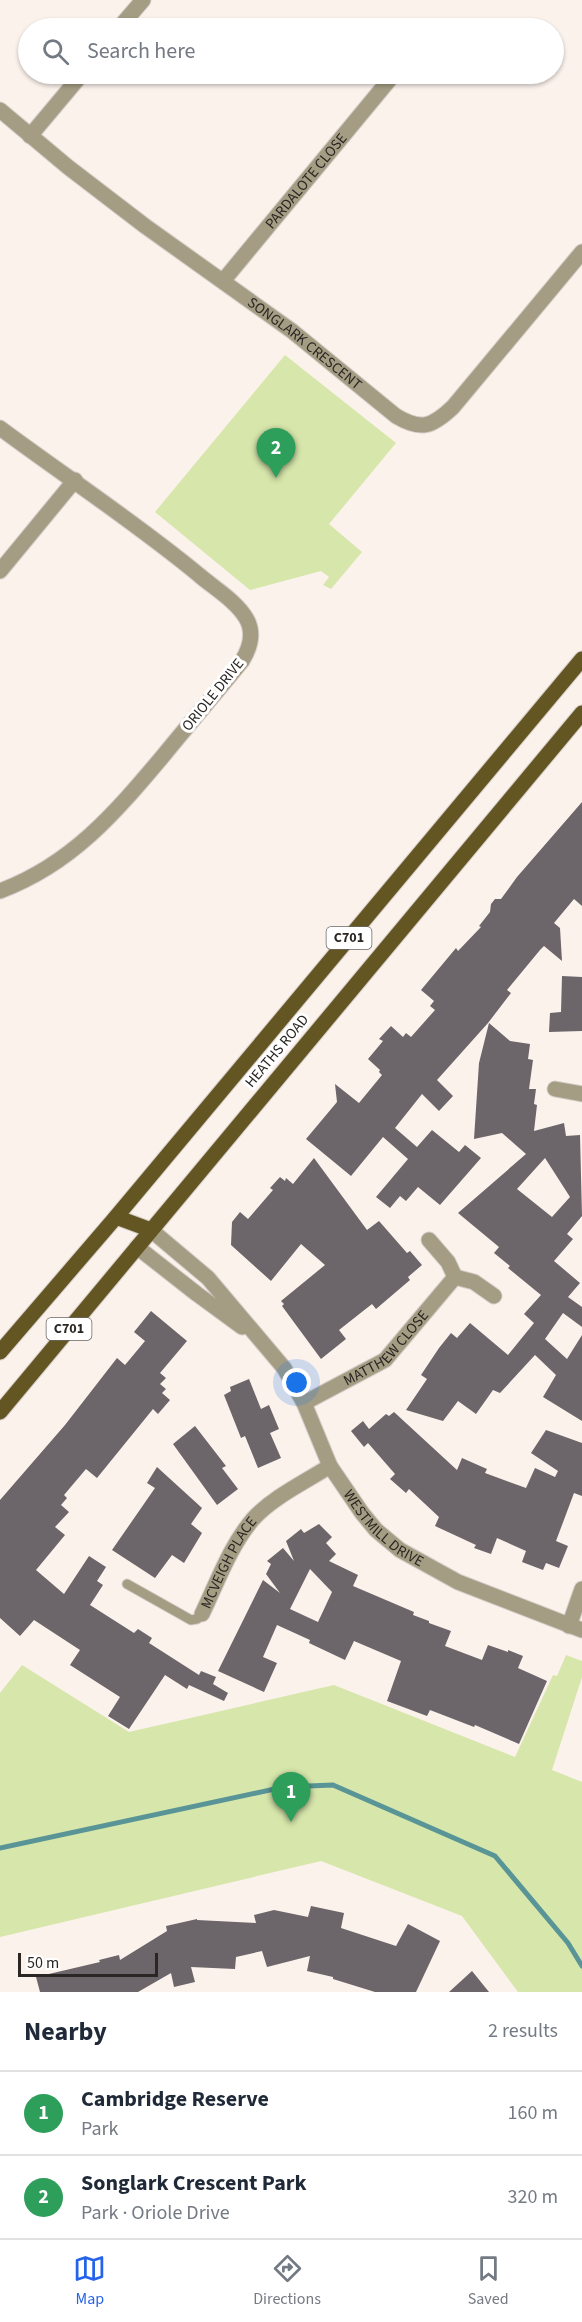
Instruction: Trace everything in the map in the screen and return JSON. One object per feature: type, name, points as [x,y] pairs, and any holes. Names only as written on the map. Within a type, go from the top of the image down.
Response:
[{"type":"main road","name":"HEATHS ROAD","points":[[0,1352],[116,1217],[582,659]]},
{"type":"main road","name":"HEATHS ROAD","points":[[0,1412],[582,713]]},
{"type":"main road","points":[[116,1217],[151,1230]]},
{"type":"main road","points":[[116,1217],[137,1247]]},
{"type":"street","points":[[128,18],[143,0]]},
{"type":"street","points":[[30,136],[74,84]]},
{"type":"street","name":"PARDALOTE CLOSE","points":[[223,280],[386,84]]},
{"type":"street","name":"SONGLARK CRESCENT","points":[[0,110],[145,226],[292,331],[396,416],[412,425],[425,426],[443,417],[453,407],[582,252]]},
{"type":"street","name":"ORIOLE DRIVE","points":[[0,428],[75,480],[173,554],[235,605],[246,617],[250,627],[250,645],[242,661],[111,817],[76,849],[56,863],[0,891]]},
{"type":"street","points":[[0,571],[75,480]]},
{"type":"street","points":[[555,1089],[582,1094]]},
{"type":"street","name":"WESTMILL DRIVE","points":[[151,1230],[208,1278],[284,1368],[304,1403],[330,1466],[376,1530],[400,1550],[458,1582],[575,1628]]},
{"type":"street","points":[[429,1240],[448,1262],[455,1277],[474,1282],[494,1296]]},
{"type":"street","name":"WESTMILL DRIVE","points":[[137,1247],[262,1341]]},
{"type":"street","name":"MATTHEW CLOSE","points":[[304,1403],[385,1360],[455,1277]]},
{"type":"street","name":"MCVEIGH PLACE","points":[[202,1614],[241,1535],[255,1517],[273,1502],[330,1466]]},
{"type":"street","points":[[575,1628],[582,1588]]},
{"type":"lane","name":"MCVEIGH PLACE","points":[[127,1584],[191,1620],[202,1614]]},
{"type":"green space","points":[[285,355],[396,443],[329,524],[362,552],[331,589],[323,585],[329,577],[321,571],[250,590],[155,512]]},
{"type":"green space","points":[[566,1655],[582,1661],[582,1677],[552,1770],[582,1782],[582,1992],[518,1992],[462,1916],[321,1861],[0,1937],[0,1693],[22,1665],[129,1732],[334,1685],[515,1757],[553,1675],[557,1676]]},
{"type":"building","points":[[582,802],[582,906],[574,899],[554,923],[560,928],[562,961],[544,946],[540,950],[507,990],[511,993],[488,1023],[437,1080],[453,1096],[439,1111],[422,1094],[395,1128],[417,1147],[432,1130],[459,1152],[465,1145],[481,1158],[440,1205],[418,1187],[406,1201],[400,1196],[390,1208],[376,1197],[408,1159],[383,1137],[351,1176],[306,1139],[337,1102],[335,1084],[359,1103],[382,1075],[368,1059],[383,1041],[379,1039],[391,1026],[403,1037],[406,1033],[411,1037],[435,1010],[430,1006],[434,1001],[421,990],[456,948],[458,951],[481,927],[479,926],[490,912],[491,904],[495,899],[501,899],[517,877]]},
{"type":"building","points":[[562,976],[582,977],[582,1031],[549,1032],[550,1013],[561,1012]]},
{"type":"building","points":[[489,1023],[510,1041],[530,1044],[528,1059],[533,1060],[529,1089],[536,1089],[534,1104],[537,1105],[534,1131],[564,1123],[566,1136],[580,1135],[582,1216],[567,1234],[573,1239],[554,1261],[580,1283],[568,1297],[582,1307],[582,1327],[563,1313],[545,1339],[567,1359],[582,1335],[582,1421],[543,1397],[556,1375],[535,1355],[500,1393],[493,1390],[476,1414],[458,1401],[443,1421],[406,1410],[427,1379],[421,1375],[451,1333],[457,1338],[470,1323],[508,1355],[534,1323],[524,1314],[541,1295],[508,1268],[510,1266],[494,1253],[499,1247],[458,1213],[526,1154],[502,1133],[474,1139],[479,1063]],"holes":[[[545,1158],[570,1197],[552,1217],[517,1189]]]},
{"type":"building","points":[[314,1158],[367,1230],[379,1221],[407,1253],[410,1251],[422,1265],[408,1277],[410,1280],[376,1309],[372,1304],[339,1330],[346,1339],[321,1359],[282,1306],[284,1304],[281,1301],[325,1265],[301,1244],[271,1281],[231,1245],[232,1222],[240,1212],[248,1219],[273,1190],[270,1188],[280,1177],[285,1181],[286,1178],[293,1184]]},
{"type":"building","points":[[151,1311],[187,1341],[160,1373],[166,1378],[160,1384],[166,1389],[162,1393],[170,1400],[158,1414],[153,1409],[97,1478],[86,1469],[64,1495],[67,1498],[61,1505],[69,1512],[55,1527],[65,1535],[36,1570],[64,1594],[89,1556],[106,1567],[97,1581],[103,1585],[90,1605],[134,1633],[138,1629],[152,1638],[149,1643],[199,1675],[201,1671],[216,1677],[213,1684],[228,1693],[224,1701],[189,1685],[187,1689],[165,1675],[129,1729],[108,1716],[120,1697],[70,1665],[80,1650],[34,1620],[20,1636],[0,1618],[0,1500],[65,1425],[117,1358],[125,1365],[145,1341],[134,1332]]},
{"type":"building","points":[[249,1379],[261,1409],[269,1405],[279,1429],[270,1433],[281,1458],[258,1468],[245,1436],[241,1438],[224,1395],[231,1391],[230,1387]]},
{"type":"building","points":[[394,1412],[457,1470],[462,1458],[487,1469],[485,1473],[526,1488],[535,1468],[555,1477],[558,1471],[531,1453],[546,1430],[582,1443],[582,1496],[574,1493],[556,1541],[568,1546],[559,1568],[546,1563],[543,1570],[522,1562],[526,1551],[497,1538],[491,1554],[474,1548],[476,1545],[435,1526],[439,1517],[409,1489],[406,1493],[390,1479],[395,1474],[368,1443],[364,1447],[351,1431],[363,1421],[369,1429],[386,1414],[389,1416]]},
{"type":"building","points":[[195,1426],[226,1466],[222,1468],[238,1489],[217,1505],[173,1444]]},
{"type":"building","points":[[157,1467],[202,1508],[191,1524],[202,1533],[184,1563],[172,1555],[155,1578],[112,1550],[155,1488],[147,1483]]},
{"type":"building","points":[[319,1524],[332,1537],[326,1543],[336,1554],[329,1561],[358,1575],[353,1586],[414,1612],[413,1615],[429,1623],[451,1631],[445,1646],[482,1660],[488,1645],[523,1656],[518,1668],[547,1681],[519,1744],[475,1725],[474,1727],[430,1710],[427,1716],[387,1701],[401,1661],[354,1641],[345,1660],[277,1625],[263,1657],[277,1663],[264,1692],[218,1671],[263,1580],[280,1593],[266,1574],[271,1564],[267,1561],[283,1548],[294,1561],[286,1541],[301,1529],[304,1533]],"holes":[[[310,1569],[332,1592],[318,1622],[290,1609]]]},
{"type":"building","points":[[311,1906],[344,1913],[341,1928],[396,1946],[408,1924],[440,1941],[416,1992],[375,1992],[333,1979],[333,1977],[307,1971],[310,1956],[267,1967],[262,1951],[236,1957],[235,1969],[191,1967],[195,1982],[174,1987],[171,1973],[138,1992],[40,1992],[36,1977],[100,1962],[99,1960],[119,1955],[120,1960],[167,1931],[166,1926],[197,1919],[256,1923],[254,1915],[274,1910],[308,1917]]},
{"type":"building","points":[[472,1971],[489,1992],[449,1992]]},
{"type":"waterway","points":[[0,1848],[284,1787],[333,1785],[495,1856],[568,1943],[582,1966]]},
{"type":"place","name":"Songlark Crescent Park","points":[[276,478]]},
{"type":"place","name":"Cambridge Reserve","points":[[291,1822]]}]
